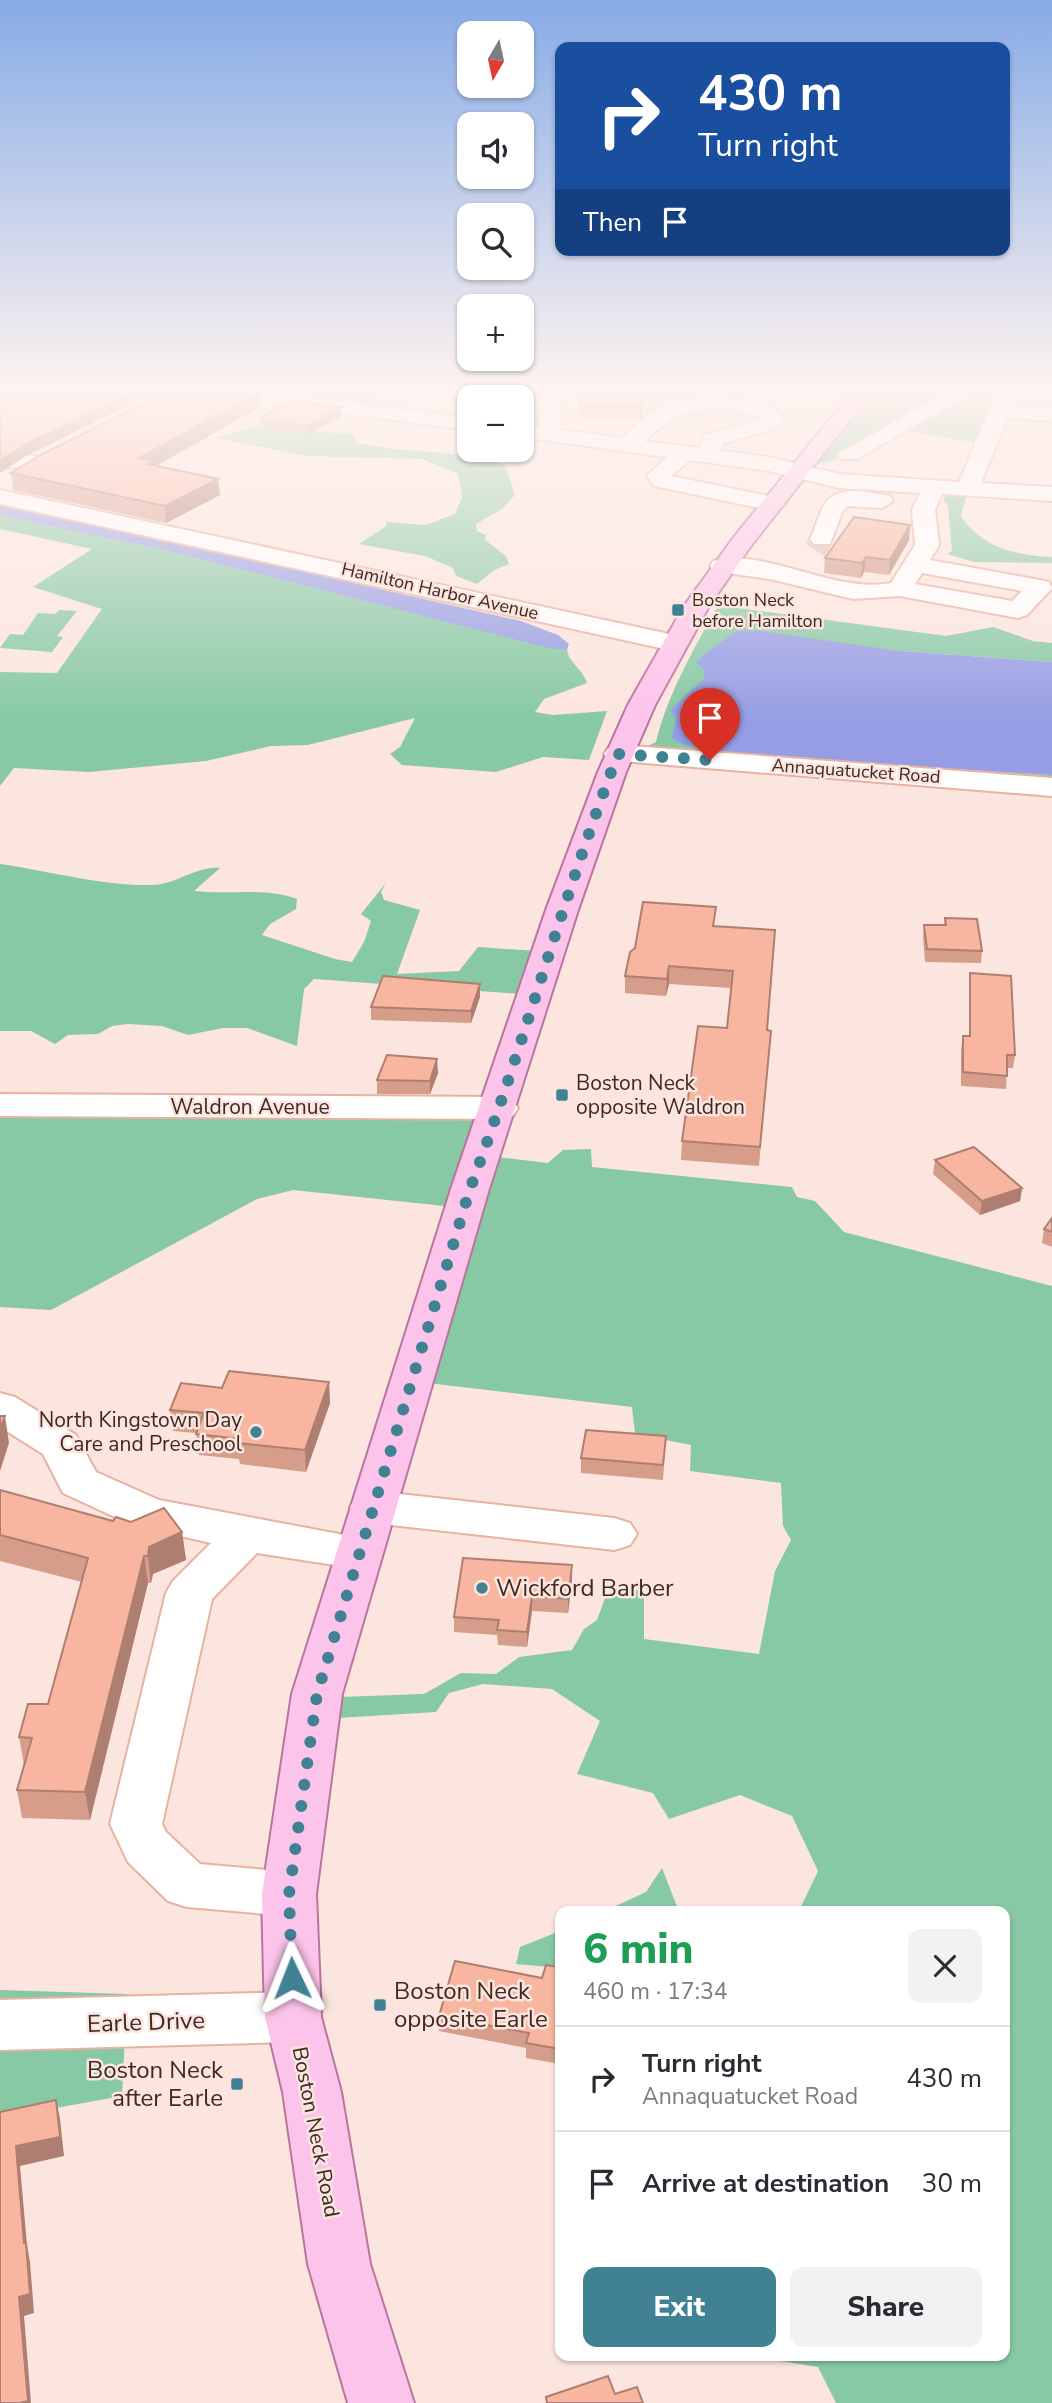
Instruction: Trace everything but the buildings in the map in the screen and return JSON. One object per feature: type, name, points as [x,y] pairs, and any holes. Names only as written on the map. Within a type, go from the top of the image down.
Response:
[{"type":"main road","name":"Boston Neck Road","points":[[381,2403],[339,2264],[312,2092],[293,2017],[289,1894],[317,1694],[470,1189],[500,1108],[589,826],[618,754],[674,643],[722,566],[778,499]]},
{"type":"street","name":"Hamilton Harbor Avenue","points":[[5,499],[356,572],[674,643]]},
{"type":"street","points":[[750,499],[774,504]]},
{"type":"street","points":[[792,578],[803,569],[818,545],[838,501],[844,499]]},
{"type":"street","points":[[858,499],[928,507]]},
{"type":"street","points":[[901,499],[928,507]]},
{"type":"street","points":[[830,516],[889,523],[947,499]]},
{"type":"street","points":[[900,589],[927,545],[928,507]]},
{"type":"street","points":[[722,566],[792,578],[843,591],[872,593],[900,589],[1018,610],[1040,587],[915,564]]},
{"type":"street","name":"Annaquatucket Road","points":[[618,754],[1052,787]]},
{"type":"street","name":"Waldron Avenue","points":[[0,1105],[500,1108]]},
{"type":"street","points":[[0,1407],[60,1445],[79,1482],[148,1514],[247,1535],[367,1530],[614,1534]]},
{"type":"street","points":[[247,1535],[190,1592],[135,1824],[147,1847],[187,1885],[289,1894]]},
{"type":"street","name":"Earle Drive","points":[[0,2025],[293,2017]]},
{"type":"green space","points":[[461,499],[511,499],[502,509],[476,524],[477,531],[486,535],[485,540],[506,556],[509,564],[494,570],[477,584],[456,576],[453,568],[425,556],[359,544],[385,527],[387,522],[426,525],[455,514]]},
{"type":"green space","points":[[966,499],[961,516],[969,527],[989,542],[1025,555],[1052,557],[1052,563],[974,562],[947,554],[952,551],[948,506],[944,501]]},
{"type":"green space","points":[[0,514],[161,549],[567,650],[587,683],[544,699],[535,712],[553,715],[607,711],[589,760],[543,757],[496,772],[402,765],[390,754],[400,747],[415,718],[308,745],[271,746],[206,761],[89,772],[14,768],[0,786],[0,672],[57,673],[102,609],[33,587],[92,549],[0,529]]},
{"type":"green space","points":[[730,607],[946,636],[993,627],[1033,641],[1052,643],[1052,662],[900,651],[736,631],[712,653],[704,679],[748,756],[1052,775],[1052,788],[635,752],[656,742],[674,690],[698,641],[716,609]]},
{"type":"green space","points":[[59,610],[77,611],[57,636],[63,637],[52,652],[0,648],[10,634],[23,635],[38,613],[55,614]]},
{"type":"green space","points":[[0,864],[133,885],[161,884],[202,870],[220,868],[194,891],[260,892],[297,899],[296,909],[270,924],[262,935],[352,962],[364,942],[371,921],[361,914],[386,883],[381,892],[384,900],[420,910],[397,974],[459,971],[478,947],[550,952],[534,995],[314,979],[304,989],[297,1046],[247,1028],[223,1028],[188,1035],[162,1026],[128,1024],[112,1026],[98,1034],[68,1035],[55,1044],[31,1031],[0,1031]]},
{"type":"green space","points":[[0,1106],[480,1110],[490,1156],[548,1163],[563,1150],[591,1149],[592,1167],[792,1187],[797,1197],[815,1201],[844,1232],[1052,1286],[1052,2403],[836,2403],[818,2367],[781,2361],[1010,2361],[1010,1906],[801,1906],[818,1871],[792,1816],[740,1795],[669,1819],[653,1793],[577,1774],[600,1721],[552,1689],[483,1684],[449,1693],[436,1712],[338,1718],[339,1697],[424,1694],[461,1673],[496,1674],[519,1657],[572,1650],[584,1629],[597,1620],[605,1598],[616,1590],[644,1590],[644,1639],[759,1654],[775,1571],[791,1540],[783,1526],[781,1483],[690,1471],[691,1445],[635,1434],[632,1407],[428,1383],[463,1208],[293,1190],[257,1199],[51,1310],[0,1307]]},
{"type":"green space","points":[[662,1868],[677,1906],[616,1906],[646,1892]]},
{"type":"green space","points":[[555,1933],[555,1968],[516,1964],[520,1947]]},
{"type":"green space","points":[[0,1990],[127,1994],[122,2096],[0,2118]]},
{"type":"water","points":[[0,503],[521,621],[558,635],[569,644],[567,650],[549,648],[161,549],[17,519],[0,514]]},
{"type":"water","points":[[736,631],[760,631],[900,651],[1052,662],[1052,775],[748,756],[684,745],[672,738],[676,718],[670,710],[704,679],[704,669],[696,663],[698,660]]},
{"type":"tunnel","points":[[815,550],[822,539]]},
{"type":"place","name":"Boston Neck before Hamilton","points":[[678,610]]},
{"type":"place","name":"Boston Neck opposite Waldron","points":[[562,1095]]},
{"type":"place","name":"North Kingstown Day Care and Preschool","points":[[256,1432]]},
{"type":"place","name":"Wickford Barber","points":[[482,1588]]},
{"type":"place","name":"Boston Neck opposite Earle","points":[[380,2005]]},
{"type":"place","name":"Boston Neck after Earle","points":[[237,2084]]},
{"type":"route","points":[[292,1978],[289,1894],[317,1694],[470,1189],[500,1108],[589,826],[618,754],[710,760]]}]
